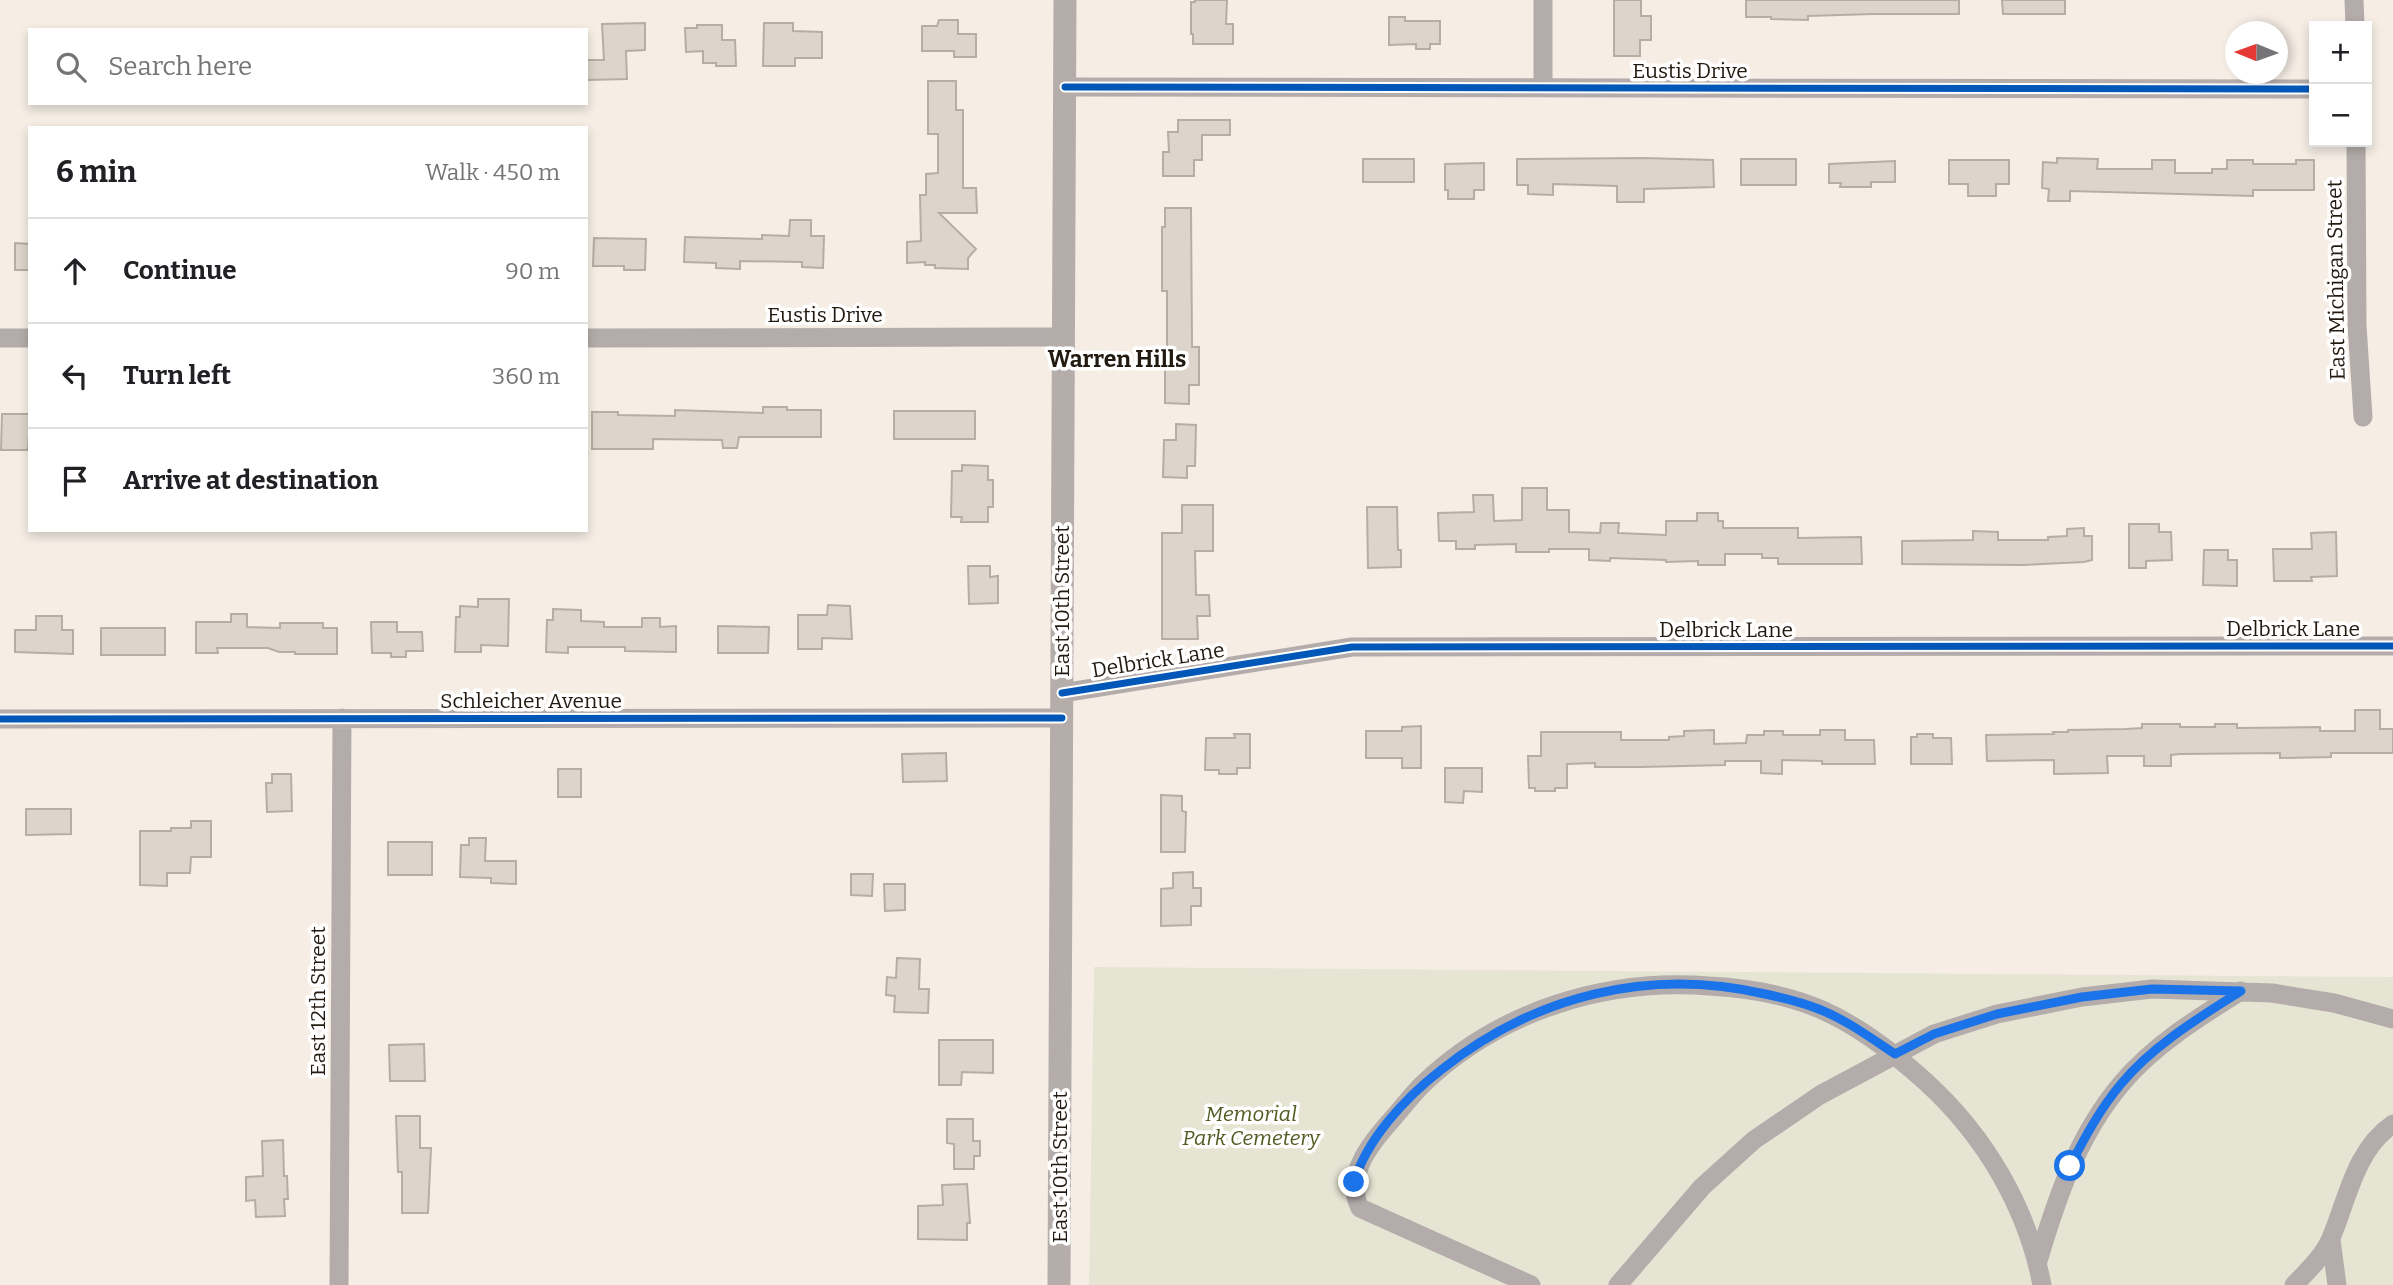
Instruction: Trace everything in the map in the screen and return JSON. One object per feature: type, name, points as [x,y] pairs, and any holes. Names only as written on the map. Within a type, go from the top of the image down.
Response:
[{"type":"main road","name":"East 10th Street","points":[[1059,1285],[1065,0]]},
{"type":"street","points":[[1543,0],[1543,88]]},
{"type":"street","points":[[2354,0],[2355,21]]},
{"type":"street","name":"Eustis Drive","points":[[1065,87],[2309,89]]},
{"type":"street","name":"East Michigan Street","points":[[2356,147],[2357,325],[2363,417]]},
{"type":"street","name":"Eustis Drive","points":[[588,338],[1063,337]]},
{"type":"street","points":[[0,338],[28,338]]},
{"type":"street","name":"Delbrick Lane","points":[[1062,693],[1352,647],[2393,646]]},
{"type":"street","name":"East 12th Street","points":[[339,1285],[342,718]]},
{"type":"street","name":"Schleicher Avenue","points":[[0,719],[1062,718]]},
{"type":"street","points":[[1531,1285],[1360,1208],[1354,1196],[1354,1182],[1359,1167],[1381,1130],[1423,1084],[1467,1049],[1511,1023],[1564,1001],[1621,988],[1680,984],[1738,988],[1821,1010],[1847,1023],[1895,1054],[1942,1097],[1975,1135],[1997,1169],[2022,1216],[2038,1261],[2042,1285]]},
{"type":"street","points":[[1618,1285],[1702,1187],[1754,1140],[1820,1095],[1934,1034],[1997,1014],[2082,997],[2152,989],[2272,993],[2334,1003],[2393,1019]]},
{"type":"street","points":[[2038,1261],[2070,1166],[2091,1125],[2122,1082],[2194,1021],[2241,991]]},
{"type":"street","points":[[2294,1285],[2309,1270],[2330,1240],[2344,1198],[2361,1160],[2385,1129],[2393,1124]]},
{"type":"street","points":[[2330,1240],[2337,1285]]},
{"type":"green space","name":"Memorial Park Cemetery","points":[[1094,967],[2393,977],[2393,1285],[1089,1285]]},
{"type":"building","points":[[1227,0],[1226,24],[1233,24],[1233,44],[1193,44],[1191,2]]},
{"type":"building","points":[[1614,0],[1641,0],[1641,16],[1651,16],[1651,40],[1640,40],[1640,56],[1614,56]]},
{"type":"building","points":[[1746,0],[1959,0],[1959,14],[1873,14],[1808,16],[1808,20],[1771,19],[1746,17]]},
{"type":"building","points":[[2002,0],[2065,0],[2065,14],[2003,14]]},
{"type":"building","points":[[1389,17],[1405,17],[1405,21],[1440,21],[1440,44],[1430,44],[1430,49],[1416,49],[1416,44],[1389,45]]},
{"type":"building","points":[[939,20],[958,20],[958,34],[976,34],[976,57],[954,57],[954,51],[922,51],[922,26],[937,26]]},
{"type":"building","points":[[645,23],[645,50],[626,51],[627,79],[588,80],[588,60],[604,60],[602,24]]},
{"type":"building","points":[[764,23],[793,23],[793,31],[822,32],[822,58],[795,58],[795,66],[763,66]]},
{"type":"building","points":[[697,25],[722,25],[722,40],[735,40],[736,66],[703,63],[703,51],[686,52],[685,28],[697,28]]},
{"type":"building","points":[[928,81],[956,81],[956,110],[963,110],[963,188],[976,188],[977,213],[939,213],[976,249],[968,258],[968,269],[935,268],[935,265],[925,265],[925,262],[907,263],[907,242],[921,241],[920,195],[926,195],[926,174],[938,173],[938,134],[928,134]]},
{"type":"building","points":[[1178,120],[1230,120],[1230,135],[1202,135],[1202,160],[1194,160],[1194,176],[1163,176],[1163,152],[1169,152],[1168,132],[1178,132]]},
{"type":"building","points":[[2057,158],[2098,159],[2097,169],[2152,169],[2152,160],[2175,160],[2175,173],[2212,173],[2212,169],[2227,169],[2227,160],[2253,160],[2253,164],[2296,164],[2296,160],[2314,160],[2314,190],[2253,190],[2253,196],[2070,191],[2070,201],[2048,201],[2049,189],[2042,188],[2043,162],[2057,163]]},
{"type":"building","points":[[1363,159],[1414,159],[1414,182],[1363,182]]},
{"type":"building","points":[[1517,159],[1713,160],[1714,187],[1644,189],[1644,202],[1617,202],[1617,186],[1553,184],[1553,195],[1528,194],[1528,185],[1517,185]]},
{"type":"building","points":[[1741,159],[1796,159],[1796,185],[1741,185]]},
{"type":"building","points":[[1949,160],[2009,160],[2009,184],[1996,184],[1996,196],[1968,196],[1968,184],[1949,184]]},
{"type":"building","points":[[1895,161],[1895,182],[1871,182],[1871,187],[1840,187],[1841,183],[1829,183],[1829,164]]},
{"type":"building","points":[[1484,163],[1484,190],[1474,190],[1474,199],[1448,199],[1448,190],[1445,190],[1445,164]]},
{"type":"building","points":[[1165,208],[1191,208],[1192,347],[1199,347],[1199,385],[1189,385],[1189,404],[1165,403],[1165,368],[1161,368],[1161,347],[1167,347],[1167,291],[1162,291],[1162,227],[1165,227]]},
{"type":"building","points":[[790,220],[811,220],[811,236],[824,236],[823,268],[802,267],[802,262],[740,261],[740,269],[716,268],[716,263],[684,262],[685,237],[762,239],[762,235],[789,236]]},
{"type":"building","points":[[594,238],[646,239],[645,270],[624,270],[624,266],[593,266]]},
{"type":"building","points":[[15,243],[28,244],[28,270],[15,270]]},
{"type":"building","points":[[763,407],[821,410],[821,437],[739,437],[737,448],[723,448],[722,440],[653,439],[653,449],[592,449],[592,412],[675,416],[675,410],[763,413]]},
{"type":"building","points":[[894,411],[975,411],[975,439],[894,439]]},
{"type":"building","points":[[2,414],[28,414],[28,450],[1,450]]},
{"type":"building","points":[[1176,424],[1196,425],[1195,466],[1187,466],[1187,478],[1163,477],[1164,440],[1176,440]]},
{"type":"building","points":[[962,465],[988,466],[988,480],[993,480],[993,507],[988,507],[988,522],[961,522],[962,517],[951,517],[952,471],[962,471]]},
{"type":"building","points":[[1522,488],[1547,488],[1547,510],[1569,510],[1569,532],[1600,533],[1601,523],[1619,523],[1618,533],[1666,535],[1666,521],[1697,521],[1697,513],[1718,513],[1718,521],[1723,521],[1723,528],[1798,528],[1798,538],[1861,537],[1862,564],[1778,564],[1778,558],[1762,558],[1762,554],[1725,554],[1725,565],[1698,565],[1698,561],[1610,558],[1610,561],[1589,560],[1589,549],[1516,552],[1516,544],[1475,545],[1475,549],[1456,549],[1456,541],[1439,541],[1438,513],[1474,512],[1473,495],[1493,495],[1494,521],[1522,520]]},
{"type":"building","points":[[1182,505],[1213,505],[1213,551],[1195,551],[1196,595],[1209,595],[1210,616],[1197,616],[1198,639],[1162,639],[1162,533],[1182,533]]},
{"type":"building","points":[[1367,507],[1397,507],[1401,567],[1368,568]]},
{"type":"building","points":[[2129,524],[2159,524],[2159,532],[2171,532],[2172,560],[2146,561],[2146,568],[2129,568]]},
{"type":"building","points":[[2084,528],[2084,536],[2092,536],[2092,560],[2084,562],[2023,565],[1902,564],[1902,541],[1973,540],[1973,531],[1998,532],[1998,540],[2048,540],[2048,537],[2067,536],[2067,529]]},
{"type":"building","points":[[2336,532],[2337,576],[2311,577],[2312,581],[2274,581],[2273,549],[2312,549],[2311,533]]},
{"type":"building","points":[[2204,550],[2228,550],[2228,560],[2237,560],[2237,586],[2203,585]]},
{"type":"building","points":[[968,566],[990,566],[990,577],[998,576],[998,603],[969,604]]},
{"type":"building","points":[[478,599],[509,599],[508,646],[481,645],[481,652],[455,652],[456,617],[460,617],[460,606],[478,607]]},
{"type":"building","points":[[828,605],[850,606],[852,639],[822,638],[822,649],[798,649],[798,615],[827,615]]},
{"type":"building","points":[[553,609],[581,610],[581,621],[604,622],[604,627],[642,627],[642,618],[660,618],[660,627],[676,626],[676,652],[625,651],[625,647],[568,647],[568,653],[546,652],[547,620],[553,620]]},
{"type":"building","points":[[231,614],[247,614],[247,627],[280,628],[280,623],[323,623],[323,628],[337,628],[337,654],[295,654],[268,648],[217,648],[218,653],[196,653],[196,622],[231,622]]},
{"type":"building","points":[[36,616],[62,616],[62,630],[73,630],[73,654],[15,652],[15,630],[36,630]]},
{"type":"building","points":[[371,622],[397,622],[397,632],[422,632],[423,651],[406,651],[406,657],[391,657],[391,653],[372,653]]},
{"type":"building","points":[[718,626],[769,627],[768,653],[718,653]]},
{"type":"building","points":[[101,628],[165,628],[165,655],[101,655]]},
{"type":"building","points":[[2355,710],[2380,710],[2380,729],[2393,729],[2393,753],[2331,753],[2331,757],[2280,758],[2280,753],[2180,754],[2171,755],[2171,766],[2144,766],[2144,756],[2107,756],[2108,773],[2054,774],[2054,760],[1987,761],[1986,735],[2142,728],[2142,724],[2215,727],[2215,724],[2237,724],[2237,728],[2320,727],[2320,731],[2355,731]]},
{"type":"building","points":[[1421,726],[1421,768],[1402,768],[1402,758],[1366,758],[1366,731],[1402,731],[1402,727]]},
{"type":"building","points":[[1714,730],[1714,744],[1746,743],[1747,735],[1764,735],[1764,731],[1783,731],[1783,735],[1820,735],[1820,730],[1845,730],[1845,740],[1874,740],[1875,764],[1822,764],[1822,761],[1782,760],[1782,774],[1761,773],[1761,761],[1725,761],[1725,765],[1641,767],[1595,767],[1595,763],[1567,764],[1567,788],[1535,791],[1535,788],[1529,788],[1528,756],[1541,756],[1541,732],[1621,732],[1621,740],[1669,740],[1669,737],[1684,736],[1684,731]]},
{"type":"building","points":[[1234,734],[1250,734],[1250,768],[1237,768],[1237,774],[1219,774],[1219,770],[1205,770],[1206,738],[1235,738]]},
{"type":"building","points":[[1917,734],[1933,734],[1933,738],[1951,738],[1952,764],[1911,764],[1911,737],[1917,737]]},
{"type":"building","points":[[946,753],[947,781],[903,782],[902,754]]},
{"type":"building","points":[[1445,768],[1482,768],[1482,792],[1464,791],[1463,803],[1445,802]]},
{"type":"building","points":[[558,769],[581,769],[581,797],[558,797]]},
{"type":"building","points":[[272,774],[291,774],[292,811],[267,812],[266,783],[272,783]]},
{"type":"building","points":[[1161,795],[1182,796],[1182,811],[1186,812],[1185,852],[1161,852]]},
{"type":"building","points":[[26,809],[71,809],[71,834],[26,835]]},
{"type":"building","points":[[191,821],[211,821],[211,857],[191,857],[190,873],[167,873],[167,886],[140,885],[140,831],[191,828]]},
{"type":"building","points":[[469,838],[486,838],[485,861],[516,861],[516,884],[491,883],[491,878],[460,877],[461,845],[469,845]]},
{"type":"building","points":[[388,842],[432,842],[432,875],[388,875]]},
{"type":"building","points":[[1193,872],[1193,888],[1201,888],[1201,906],[1191,906],[1191,925],[1161,926],[1161,889],[1173,888],[1173,873]]},
{"type":"building","points":[[851,874],[873,874],[872,896],[851,895]]},
{"type":"building","points":[[884,884],[905,884],[905,910],[885,911]]},
{"type":"building","points":[[897,958],[920,959],[919,989],[929,989],[928,1013],[894,1012],[895,996],[886,995],[887,977],[896,978]]},
{"type":"building","points":[[939,1040],[993,1040],[993,1073],[962,1072],[961,1085],[939,1085]]},
{"type":"building","points":[[424,1044],[425,1081],[390,1081],[389,1045]]},
{"type":"building","points":[[396,1116],[420,1116],[420,1148],[431,1148],[428,1213],[402,1213],[402,1172],[398,1172]]},
{"type":"building","points":[[947,1119],[973,1119],[973,1141],[980,1141],[980,1156],[974,1156],[974,1169],[954,1169],[954,1144],[947,1143]]},
{"type":"building","points":[[283,1140],[288,1199],[284,1199],[285,1216],[256,1217],[255,1200],[246,1201],[246,1177],[263,1176],[262,1141]]},
{"type":"building","points":[[967,1184],[970,1223],[967,1223],[967,1240],[918,1239],[918,1206],[943,1205],[942,1185]]},
{"type":"cycle path","points":[[1065,87],[2309,89]]},
{"type":"cycle path","points":[[1062,693],[1352,647],[2393,646]]},
{"type":"cycle path","points":[[0,719],[1062,718]]},
{"type":"district","name":"Warren Hills","points":[[1117,359]]},
{"type":"route","points":[[1354,1182],[1359,1167],[1381,1130],[1423,1084],[1467,1049],[1511,1023],[1564,1001],[1621,988],[1680,984],[1738,988],[1785,999],[1821,1010],[1847,1023],[1895,1054],[1934,1034],[1997,1014],[2082,997],[2152,989],[2241,991],[2194,1021],[2122,1082],[2091,1125],[2070,1166]]}]
